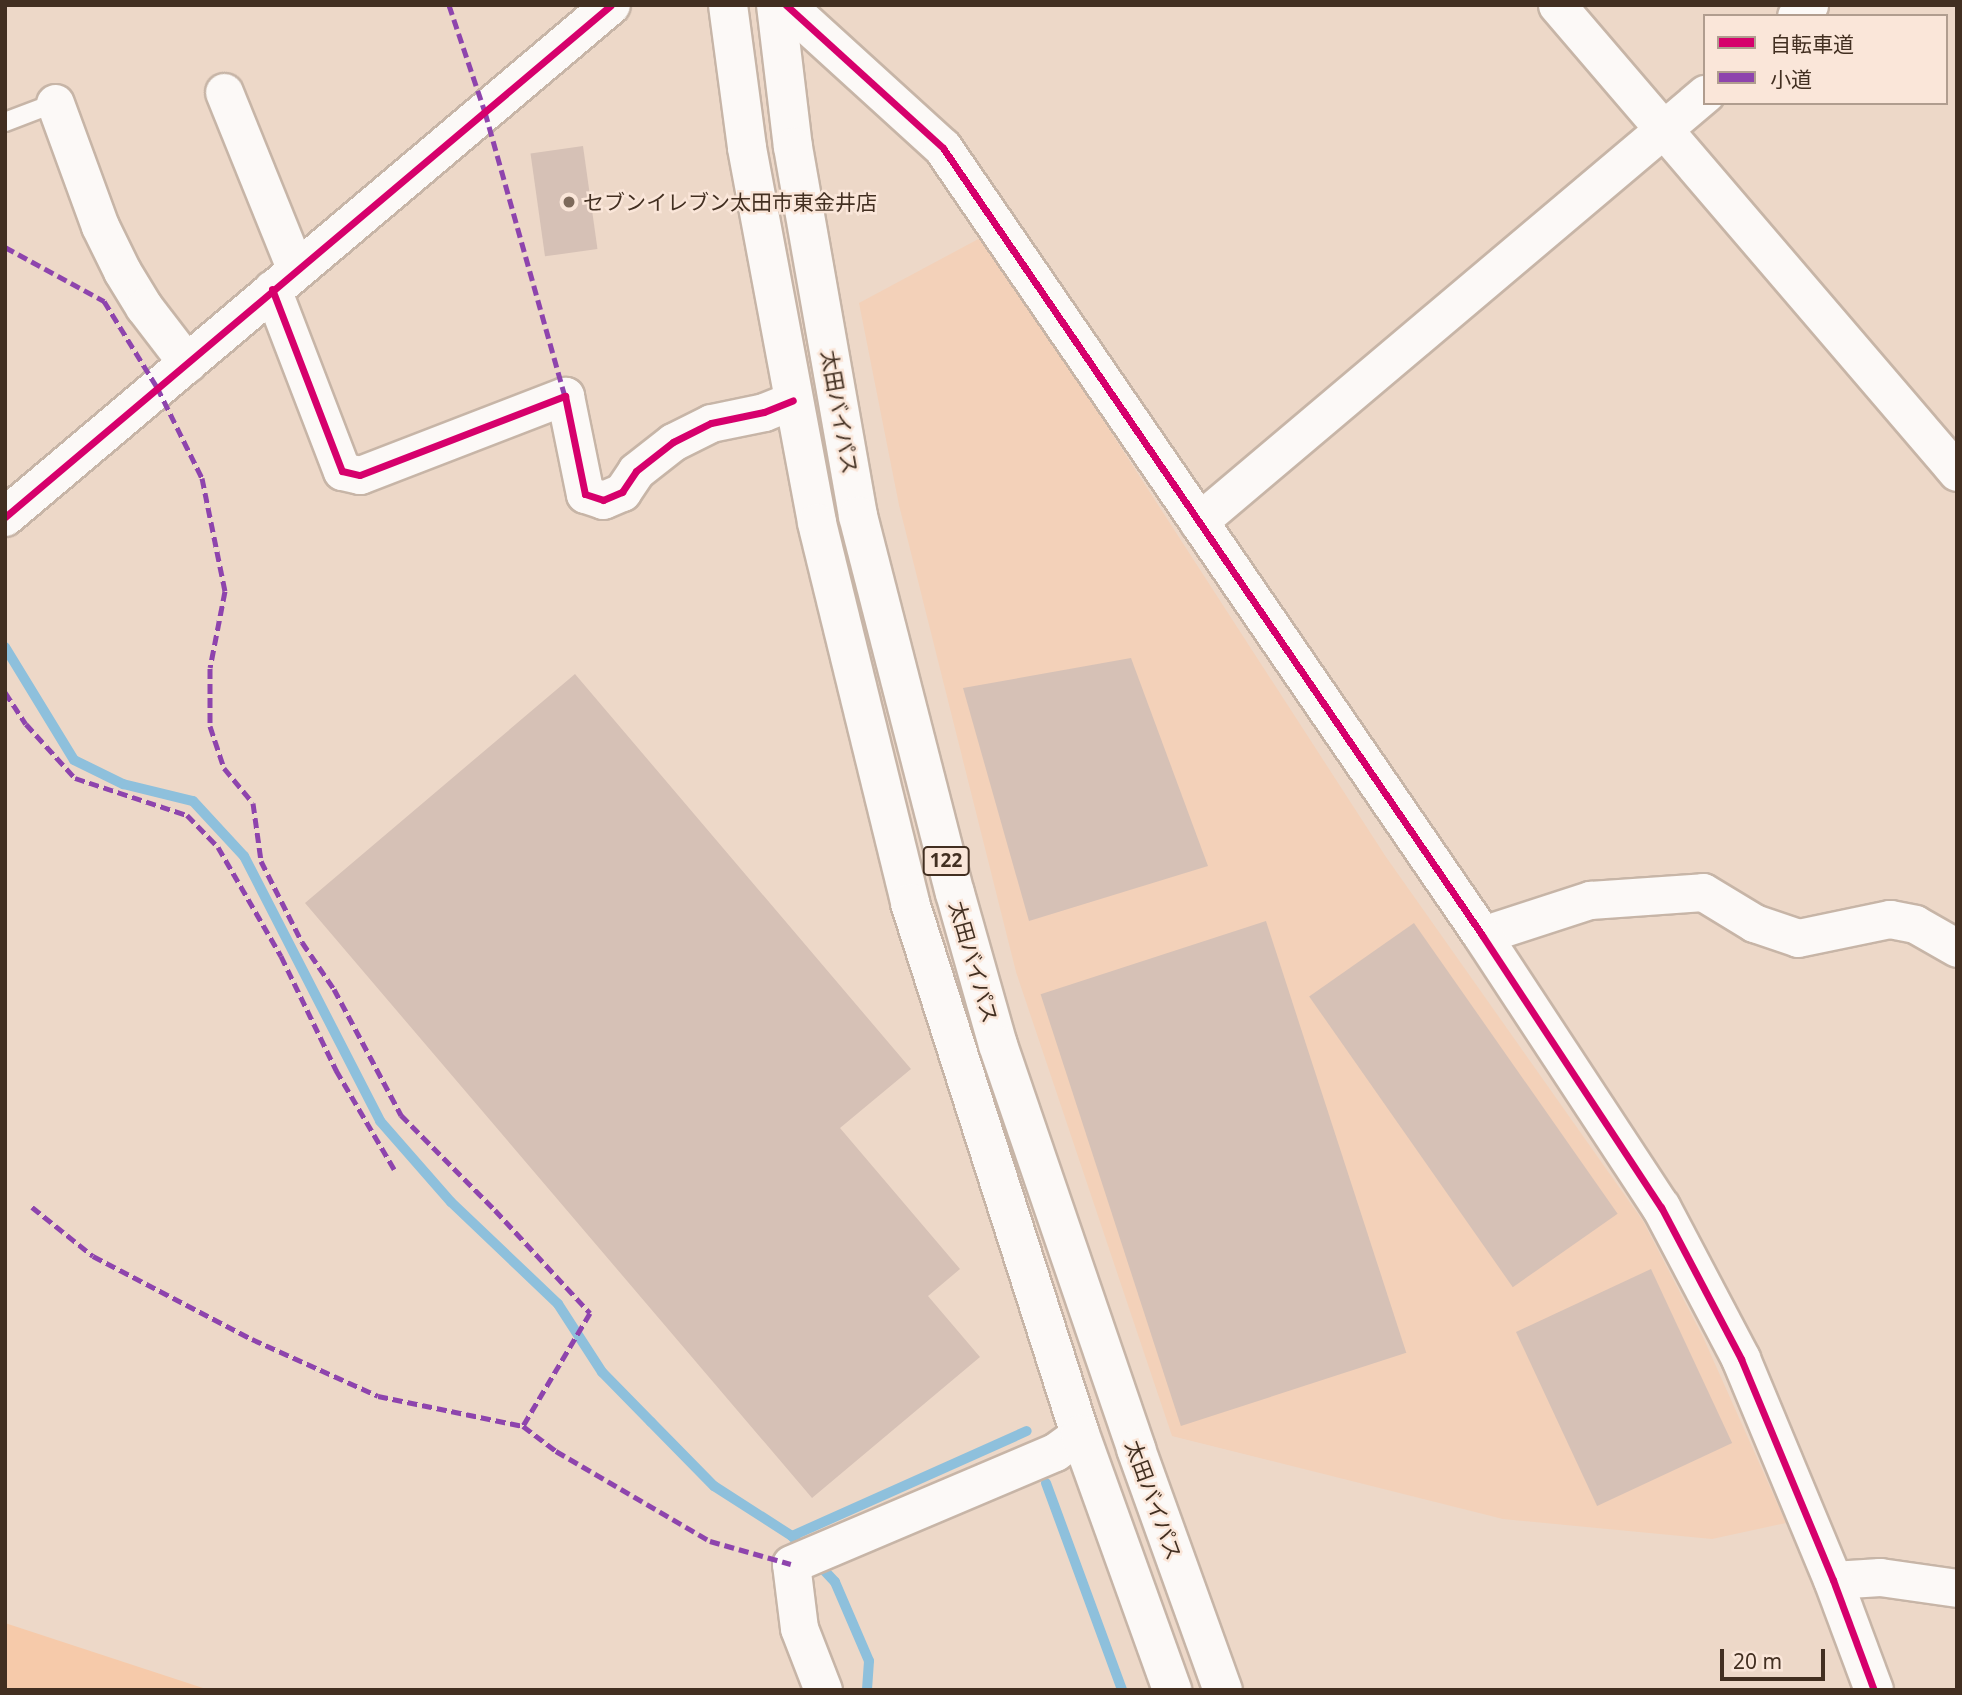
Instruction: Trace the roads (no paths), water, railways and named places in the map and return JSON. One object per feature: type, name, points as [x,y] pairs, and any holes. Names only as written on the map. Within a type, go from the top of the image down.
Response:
[{"type":"main road","points":[[5,517],[611,5]]},
{"type":"main road","name":"太田バイパス","points":[[729,5],[747,148],[817,523],[910,903],[1080,1434],[1172,1690]]},
{"type":"main road","name":"太田バイパス","points":[[776,5],[793,147],[858,516],[955,893],[998,1045],[1136,1449],[1223,1690]]},
{"type":"main road","points":[[786,5],[943,148],[1482,935],[1672,1229],[1741,1359],[1833,1580],[1874,1690]]},
{"type":"street","points":[[1557,5],[1957,472]]},
{"type":"street","points":[[224,92],[342,471],[360,475],[565,396],[585,494],[603,500],[622,492],[636,471],[673,442],[711,423],[764,412],[793,400]]},
{"type":"street","points":[[1198,522],[1703,96]]},
{"type":"street","points":[[55,103],[100,226],[122,271],[144,307],[187,363]]},
{"type":"street","points":[[1482,935],[1590,900],[1703,892],[1754,923],[1798,938],[1890,919],[1915,924],[1957,948]]},
{"type":"street","points":[[823,1690],[799,1628],[791,1564],[1055,1452],[1080,1434]]},
{"type":"street","points":[[1833,1580],[1880,1577],[1957,1588]]},
{"type":"lane","points":[[5,122],[55,103]]},
{"type":"waterway","points":[[5,647],[74,760],[123,784],[193,801],[244,856],[380,1121],[451,1202],[558,1304],[602,1372],[714,1486],[792,1536],[835,1582],[869,1661],[867,1690]]},
{"type":"waterway","points":[[792,1536],[1027,1431]]},
{"type":"waterway","points":[[1046,1483],[1122,1690]]},
{"type":"place","name":"セブンイレブン太田市東金井店","points":[[569,202]]}]
